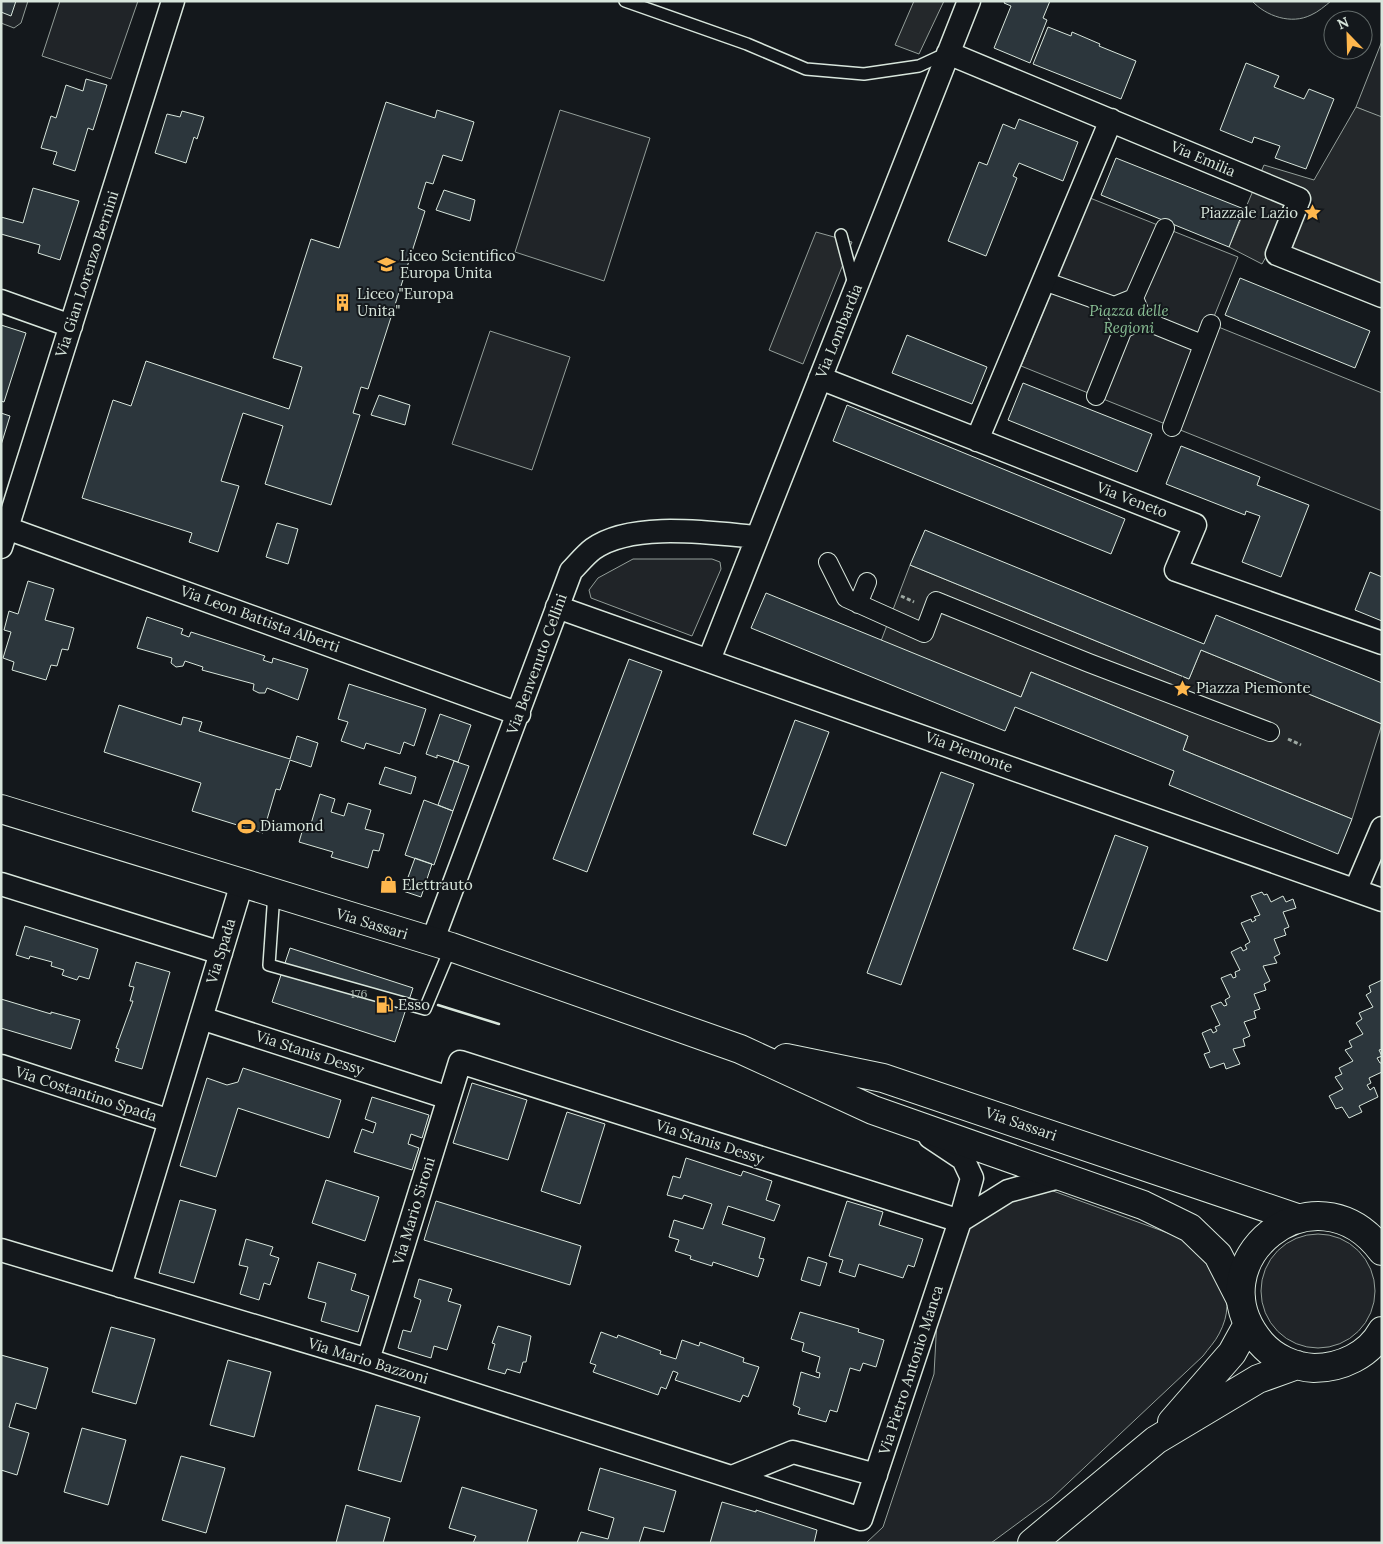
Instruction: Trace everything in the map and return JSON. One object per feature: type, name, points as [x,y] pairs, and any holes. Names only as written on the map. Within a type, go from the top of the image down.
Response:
[{"type":"street","name":"Via Gian Lorenzo Bernini","points":[[3,533],[71,326],[173,1]]},
{"type":"street","name":"Via Lombardia","points":[[709,660],[969,1]]},
{"type":"street","name":"Via Emilia","points":[[948,53],[1299,199],[1277,254],[1382,296]]},
{"type":"street","points":[[977,440],[1111,120]]},
{"type":"street","points":[[1044,281],[1114,306],[1134,298],[1165,228]]},
{"type":"street","points":[[1134,298],[1144,320],[1202,344]]},
{"type":"street","points":[[1,301],[71,326]]},
{"type":"street","points":[[1096,396],[1123,329],[1114,306]]},
{"type":"street","points":[[1123,329],[1144,320]]},
{"type":"street","points":[[1172,427],[1211,324]]},
{"type":"street","name":"Via Veneto","points":[[820,378],[1195,525],[1176,570],[1382,642]]},
{"type":"street","name":"Via Benvenuto Cellini","points":[[441,945],[556,606],[571,571],[593,549],[621,537],[676,530],[757,537]]},
{"type":"street","name":"Via Leon Battista Alberti","points":[[3,533],[519,714]]},
{"type":"street","points":[[828,562],[846,598],[924,633],[936,601],[1089,663],[1270,732]]},
{"type":"street","points":[[858,604],[867,582]]},
{"type":"street","name":"Via Piemonte","points":[[556,606],[1356,889],[1382,900]]},
{"type":"street","name":"Via Sassari","points":[[1,809],[441,945],[740,1049],[873,1110],[1143,1205],[1190,1228],[1218,1255],[1259,1341],[1273,1354],[1297,1365]]},
{"type":"street","points":[[1356,889],[1382,828]]},
{"type":"street","name":"Via Spada","points":[[201,1018],[242,883]]},
{"type":"street","points":[[1,884],[221,953]]},
{"type":"street","name":"Via Stanis Dessy","points":[[201,1018],[449,1098]]},
{"type":"street","name":"Via Costantino Spada","points":[[120,1286],[201,1018]]},
{"type":"street","name":"Via Sassari","points":[[740,1049],[883,1078],[1297,1218]]},
{"type":"street","name":"Via Stanis Dessy","points":[[460,1062],[960,1221]]},
{"type":"street","name":"Via Mario Sironi","points":[[368,1360],[460,1062]]},
{"type":"street","name":"Via Costantino Spada","points":[[1,1066],[170,1121]]},
{"type":"street","name":"Via Pietro Antonio Manca","points":[[861,1519],[960,1221],[972,1178],[963,1159],[904,1121]]},
{"type":"street","points":[[960,1221],[1008,1191],[1063,1176]]},
{"type":"street","points":[[1156,1440],[1232,1353],[1244,1312],[1244,1269],[1250,1255],[1270,1232],[1297,1218],[1311,1216],[1338,1218],[1362,1230],[1379,1244]]},
{"type":"street","name":"Via Mario Bazzoni","points":[[1,1250],[368,1360],[861,1519]]},
{"type":"street","points":[[1032,1543],[1156,1440],[1258,1379],[1297,1365],[1322,1368],[1347,1362],[1370,1352],[1370,1347],[1382,1331]]},
{"type":"street","points":[[732,1477],[793,1452],[876,1475]]},
{"type":"lane","points":[[625,1],[747,44],[806,69],[864,74],[919,66],[948,53]]},
{"type":"lane","points":[[841,235],[856,288]]},
{"type":"lane","points":[[274,893],[269,966],[425,1009],[441,945]]},
{"type":"green space","points":[[1,1],[28,1],[21,23],[14,28],[1,23]]},
{"type":"green space","points":[[60,1],[138,1],[111,79],[42,56]]},
{"type":"green space","points":[[1252,1],[1331,1],[1314,14],[1303,18],[1287,19],[1264,11]]},
{"type":"green space","points":[[1382,41],[1382,118],[1356,107]]},
{"type":"green space","points":[[560,110],[650,138],[604,281],[515,252]]},
{"type":"green space","name":"Piazza delle Regioni","points":[[1090,198],[1238,257],[1211,324],[1382,393],[1382,511],[1021,366]]},
{"type":"green space","points":[[490,331],[570,357],[532,470],[452,444]]},
{"type":"green space","points":[[633,559],[712,559],[720,562],[721,569],[692,636],[591,598],[589,590],[598,578]]},
{"type":"green space","points":[[1034,1184],[1187,1240],[1207,1260],[1222,1282],[1227,1306],[1225,1320],[1219,1334],[1203,1356],[1052,1498],[991,1543],[866,1543],[883,1527],[934,1374],[939,1283],[960,1221]]},
{"type":"green space","points":[[1318,1234],[1340,1239],[1358,1251],[1370,1269],[1375,1291],[1370,1313],[1358,1331],[1340,1343],[1318,1348],[1296,1343],[1278,1331],[1266,1313],[1261,1291],[1266,1269],[1278,1251],[1296,1239]]},
{"type":"shaded area","points":[[914,1],[944,1],[919,54],[895,45]]},
{"type":"shaded area","name":"Piazzale Lazio","points":[[1356,107],[1382,117],[1382,289],[1272,246],[1262,264],[1229,247],[1264,165],[1314,180]]},
{"type":"shaded area","points":[[816,232],[852,242],[803,364],[769,350]]},
{"type":"shaded area","name":"Piazza Piemonte","points":[[910,565],[1189,679],[1201,650],[1382,724],[1352,819],[1183,750],[1188,736],[1031,672],[1021,697],[881,641]]},
{"type":"building","points":[[1,1],[16,1],[11,16],[1,12]]},
{"type":"building","points":[[1005,1],[1050,1],[1043,18],[1047,20],[1030,63],[994,48],[1011,6],[1004,3]]},
{"type":"building","points":[[1048,27],[1071,36],[1072,32],[1100,44],[1099,46],[1136,61],[1121,99],[1033,64]]},
{"type":"building","points":[[1246,63],[1279,76],[1274,87],[1304,99],[1309,89],[1334,99],[1306,169],[1275,158],[1280,146],[1254,137],[1252,143],[1220,130]]},
{"type":"building","points":[[86,79],[107,85],[93,130],[88,128],[75,171],[53,164],[57,152],[41,148],[51,116],[56,118],[66,85],[83,91]]},
{"type":"building","name":"Liceo \"Europa Unita\"","points":[[386,102],[435,118],[437,110],[474,122],[462,161],[443,155],[433,184],[426,182],[418,208],[425,211],[368,389],[361,387],[353,413],[360,415],[331,505],[265,484],[283,426],[243,413],[221,481],[239,486],[218,552],[189,542],[192,533],[82,498],[113,400],[131,406],[146,361],[289,409],[302,367],[273,358],[311,239],[339,248]]},
{"type":"building","points":[[182,111],[204,117],[197,139],[194,137],[186,163],[155,153],[167,114],[180,117]]},
{"type":"building","points":[[1019,119],[1078,142],[1063,181],[1019,163],[1013,176],[1017,178],[986,256],[948,241],[979,162],[987,165],[1003,124],[1015,129]]},
{"type":"building","points":[[1116,158],[1244,209],[1229,247],[1101,195]]},
{"type":"building","points":[[33,188],[79,201],[60,260],[38,253],[40,245],[1,234],[1,217],[23,223]]},
{"type":"building","points":[[444,190],[475,200],[470,221],[436,210]]},
{"type":"building","points":[[1240,278],[1370,331],[1355,368],[1225,315]]},
{"type":"building","points":[[1,325],[26,333],[4,402],[1,401]]},
{"type":"building","points":[[907,335],[987,367],[972,404],[892,373]]},
{"type":"building","points":[[1023,383],[1152,434],[1137,472],[1008,420]]},
{"type":"building","points":[[379,395],[410,405],[405,425],[371,415]]},
{"type":"building","points":[[847,405],[1125,519],[1111,554],[833,441]]},
{"type":"building","points":[[1,413],[10,416],[1,445]]},
{"type":"building","points":[[1181,446],[1260,477],[1257,485],[1309,505],[1281,577],[1242,562],[1260,516],[1246,511],[1245,515],[1166,484]]},
{"type":"building","points":[[277,523],[298,529],[288,564],[266,557]]},
{"type":"building","points":[[925,530],[1204,644],[1216,615],[1382,683],[1382,724],[1201,650],[1189,679],[910,565]]},
{"type":"building","points":[[1370,572],[1382,577],[1382,621],[1355,610]]},
{"type":"building","points":[[28,581],[54,589],[45,620],[74,628],[68,650],[62,649],[57,666],[51,665],[46,680],[12,670],[14,662],[3,658],[11,632],[4,630],[9,611],[18,614]]},
{"type":"building","points":[[766,593],[1021,697],[1031,672],[1188,736],[1183,750],[1352,819],[1338,854],[1169,785],[1174,771],[1015,707],[1005,731],[751,628]]},
{"type":"building","points":[[147,617],[183,629],[181,634],[189,637],[191,632],[265,656],[263,660],[272,663],[273,658],[308,669],[298,700],[267,688],[265,693],[259,693],[253,690],[254,684],[202,670],[203,667],[185,661],[183,666],[176,667],[171,663],[172,658],[137,648]]},
{"type":"building","points":[[629,659],[662,671],[587,872],[553,859]]},
{"type":"building","points":[[349,684],[426,709],[414,746],[404,742],[400,754],[366,743],[364,749],[341,741],[348,722],[338,719]]},
{"type":"building","points":[[119,705],[181,725],[183,717],[202,722],[199,731],[290,759],[297,736],[318,743],[311,767],[290,760],[280,790],[276,789],[263,833],[192,811],[201,783],[104,752]]},
{"type":"building","points":[[440,714],[471,725],[458,762],[437,755],[437,758],[426,754]]},
{"type":"building","points":[[795,720],[829,732],[786,846],[753,834]]},
{"type":"building","points":[[454,761],[469,766],[453,811],[438,805]]},
{"type":"building","points":[[385,767],[416,777],[411,794],[379,784]]},
{"type":"building","points":[[941,772],[974,784],[901,985],[867,973]]},
{"type":"building","points":[[320,794],[335,799],[331,812],[344,816],[348,803],[371,810],[365,829],[384,834],[379,851],[373,850],[368,868],[331,857],[333,852],[299,842],[304,825],[310,827]]},
{"type":"building","points":[[424,800],[453,811],[434,865],[405,855]]},
{"type":"building","points":[[1115,835],[1148,847],[1107,961],[1073,949]]},
{"type":"building","points":[[415,858],[432,864],[421,897],[403,891]]},
{"type":"building","points":[[1262,892],[1264,895],[1267,894],[1271,902],[1283,896],[1286,902],[1293,899],[1296,908],[1283,912],[1289,927],[1284,929],[1286,935],[1274,939],[1280,954],[1274,957],[1277,963],[1263,966],[1270,981],[1264,984],[1266,990],[1254,994],[1260,1009],[1254,1011],[1256,1018],[1244,1022],[1250,1036],[1243,1039],[1245,1046],[1233,1049],[1240,1064],[1226,1069],[1224,1063],[1210,1068],[1204,1054],[1210,1052],[1202,1033],[1211,1029],[1213,1033],[1217,1031],[1215,1027],[1220,1025],[1211,1006],[1221,1002],[1224,1006],[1227,1005],[1225,1000],[1230,997],[1221,978],[1231,974],[1233,978],[1236,977],[1235,972],[1240,970],[1231,952],[1241,947],[1243,951],[1247,949],[1245,945],[1250,942],[1241,923],[1251,919],[1252,922],[1256,920],[1254,917],[1260,915],[1251,896]]},
{"type":"building","points":[[25,926],[98,949],[89,979],[79,976],[77,980],[62,975],[64,970],[51,966],[52,962],[30,956],[29,959],[16,955]]},
{"type":"building","points":[[290,948],[413,988],[395,1042],[272,1002]]},
{"type":"building","points":[[136,962],[170,972],[142,1069],[115,1061],[119,1049],[116,1048],[133,1001],[130,1001],[134,987],[129,986]]},
{"type":"building","points":[[1382,980],[1382,1049],[1379,1050],[1382,1056],[1377,1058],[1382,1063],[1382,1072],[1369,1078],[1371,1083],[1367,1085],[1370,1090],[1374,1087],[1378,1097],[1359,1106],[1362,1112],[1349,1118],[1342,1107],[1336,1109],[1329,1096],[1343,1089],[1335,1077],[1342,1074],[1339,1068],[1353,1061],[1345,1050],[1352,1047],[1349,1041],[1363,1034],[1356,1023],[1362,1019],[1359,1013],[1373,1007],[1366,995],[1371,992],[1369,986]]},
{"type":"building","points":[[1,999],[51,1014],[51,1012],[80,1020],[71,1049],[1,1028]]},
{"type":"building","points":[[243,1068],[341,1100],[329,1138],[238,1108],[216,1177],[180,1166],[207,1078],[227,1085],[238,1082]]},
{"type":"building","points":[[472,1083],[527,1100],[508,1160],[453,1143]]},
{"type":"building","points":[[372,1097],[429,1115],[422,1138],[411,1134],[408,1144],[419,1148],[412,1170],[354,1152],[362,1129],[373,1133],[376,1123],[365,1119]]},
{"type":"building","points":[[567,1112],[605,1124],[580,1204],[541,1191]]},
{"type":"building","points":[[686,1158],[741,1176],[743,1171],[772,1181],[766,1200],[780,1205],[774,1221],[728,1206],[722,1224],[765,1238],[759,1258],[764,1259],[758,1277],[713,1262],[712,1266],[690,1259],[691,1256],[675,1251],[679,1240],[669,1237],[674,1220],[703,1229],[712,1204],[684,1195],[682,1199],[667,1195],[673,1176],[680,1178]]},
{"type":"building","points":[[326,1180],[379,1197],[365,1241],[312,1223]]},
{"type":"building","points":[[180,1200],[216,1210],[194,1283],[159,1273]]},
{"type":"building","points":[[436,1201],[581,1246],[570,1285],[424,1240]]},
{"type":"building","points":[[847,1201],[883,1212],[879,1225],[923,1239],[914,1267],[908,1265],[903,1278],[859,1264],[855,1277],[839,1272],[843,1260],[829,1256]]},
{"type":"building","points":[[246,1239],[273,1247],[270,1255],[279,1258],[270,1285],[264,1283],[259,1300],[240,1294],[248,1267],[239,1265]]},
{"type":"building","points":[[808,1257],[827,1263],[820,1286],[801,1280]]},
{"type":"building","points":[[318,1262],[356,1274],[351,1290],[369,1296],[358,1332],[321,1321],[326,1303],[308,1298]]},
{"type":"building","points":[[419,1279],[452,1289],[448,1301],[461,1305],[447,1350],[434,1346],[431,1358],[398,1348],[403,1330],[411,1332],[421,1300],[414,1297]]},
{"type":"building","points":[[800,1312],[859,1329],[858,1332],[884,1340],[876,1367],[863,1363],[860,1371],[850,1368],[837,1412],[830,1410],[826,1422],[798,1414],[800,1408],[793,1405],[801,1372],[819,1378],[820,1373],[816,1372],[820,1357],[802,1351],[804,1343],[791,1339]]},
{"type":"building","points":[[498,1326],[531,1336],[526,1362],[523,1362],[520,1373],[507,1369],[505,1374],[488,1369],[495,1344],[492,1343]]},
{"type":"building","points":[[111,1327],[155,1339],[136,1404],[92,1392]]},
{"type":"building","points":[[601,1332],[617,1338],[618,1335],[661,1351],[660,1354],[676,1359],[682,1340],[699,1346],[700,1342],[744,1358],[743,1362],[759,1367],[748,1397],[743,1395],[740,1402],[675,1380],[678,1373],[673,1371],[666,1389],[661,1387],[658,1395],[593,1372],[596,1365],[590,1363]]},
{"type":"building","points":[[1,1355],[48,1368],[36,1409],[16,1403],[9,1427],[29,1433],[17,1475],[1,1470]]},
{"type":"building","points":[[228,1360],[271,1372],[254,1437],[210,1425]]},
{"type":"building","points":[[376,1405],[420,1417],[401,1482],[358,1470]]},
{"type":"building","points":[[82,1428],[126,1440],[108,1505],[64,1492]]},
{"type":"building","points":[[181,1456],[225,1468],[206,1533],[162,1520]]},
{"type":"building","points":[[600,1468],[676,1491],[664,1532],[644,1527],[639,1543],[577,1543],[581,1532],[608,1539],[614,1518],[588,1510]]},
{"type":"building","points":[[462,1487],[537,1510],[527,1543],[473,1543],[476,1536],[449,1528]]},
{"type":"building","points":[[722,1502],[756,1512],[756,1510],[817,1530],[814,1543],[710,1543]]},
{"type":"building","points":[[346,1505],[390,1518],[383,1543],[336,1543]]},
{"type":"wall","points":[[438,1005],[499,1024]]},
{"type":"place","name":"Piazzale Lazio","points":[[1312,213]]},
{"type":"place","name":"Liceo Scientifico Europa Unita","points":[[386,265]]},
{"type":"place","name":"Liceo \"Europa Unita\"","points":[[343,303]]},
{"type":"place","name":"Piazza Piemonte","points":[[1182,688]]},
{"type":"place","name":"Diamond","points":[[246,826]]},
{"type":"place","name":"Elettrauto","points":[[388,885]]},
{"type":"place","name":"Esso","points":[[384,1005]]}]
